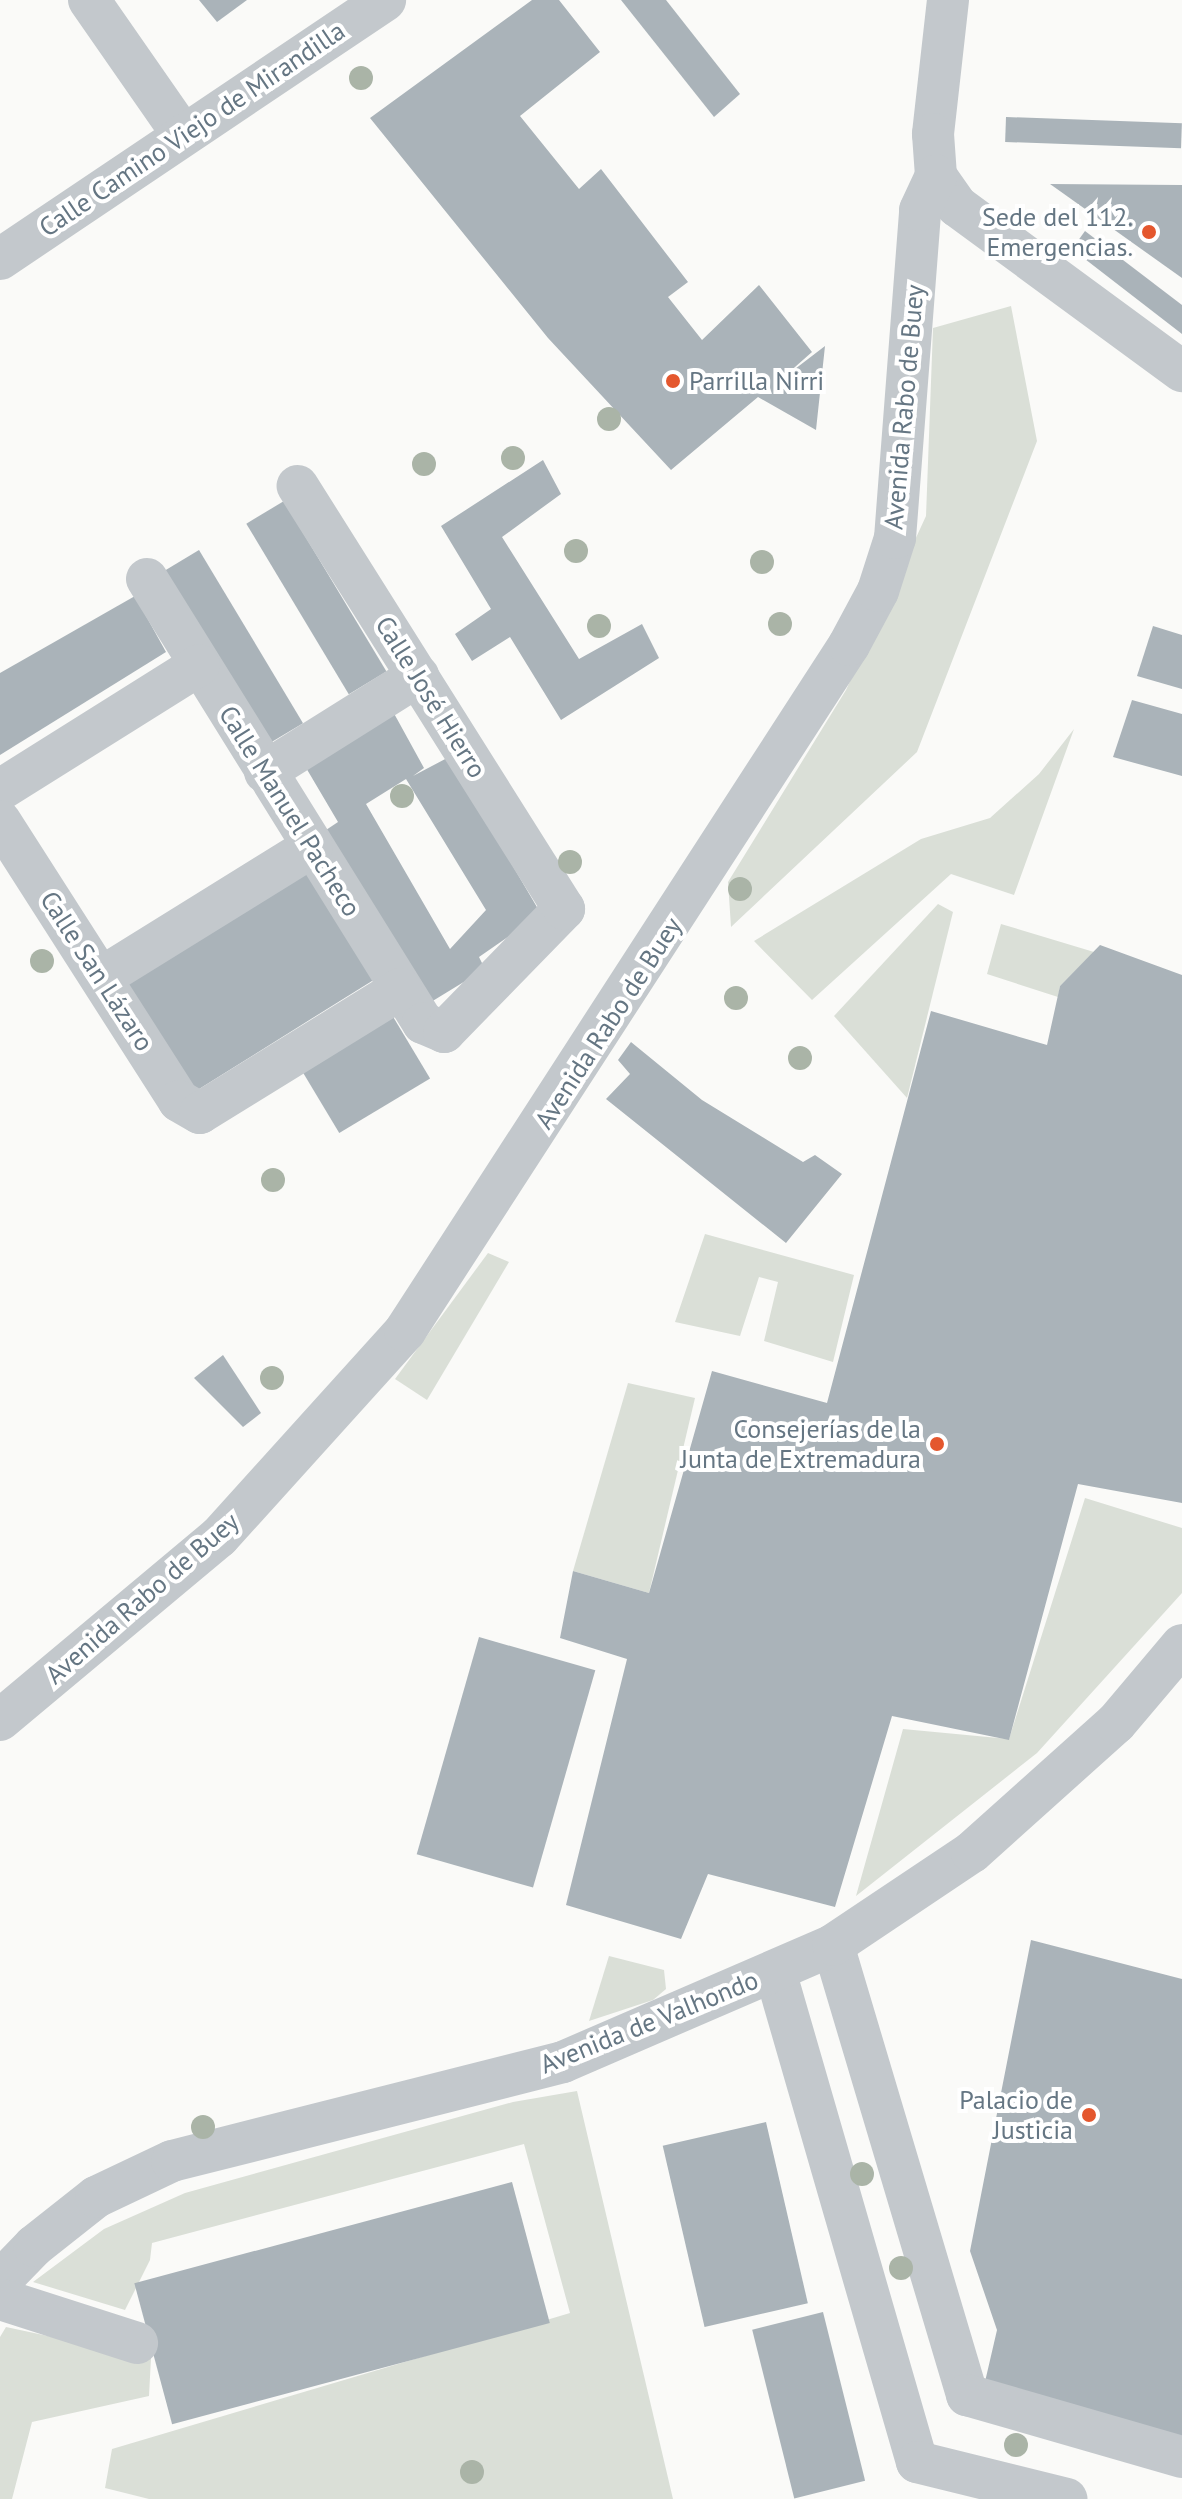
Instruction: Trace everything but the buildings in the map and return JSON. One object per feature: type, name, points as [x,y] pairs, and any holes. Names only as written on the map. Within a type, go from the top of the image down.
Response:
[{"type":"street","points":[[89,0],[182,134]]},
{"type":"street","name":"Calle Camino Viejo de Mirandilla","points":[[0,259],[385,0]]},
{"type":"street","points":[[948,0],[933,134],[936,176],[957,206],[1182,371]]},
{"type":"street","name":"Avenida Rabo de Buey","points":[[0,1720],[219,1537],[405,1331],[849,645],[878,591],[895,538],[920,210],[936,176]]},
{"type":"street","name":"Calle José Hierro","points":[[298,486],[564,909],[444,1032]]},
{"type":"street","name":"Calle Manuel Pacheco","points":[[147,579],[423,1023],[444,1032]]},
{"type":"street","points":[[0,790],[199,665]]},
{"type":"street","points":[[265,772],[418,676]]},
{"type":"street","name":"Calle San Lázaro","points":[[0,821],[179,1101],[200,1113],[401,989]]},
{"type":"street","points":[[102,977],[312,847]]},
{"type":"street","name":"Avenida de Valhondo","points":[[0,2281],[34,2246],[96,2197],[172,2161],[563,2062],[833,1945],[972,1852],[1116,1723],[1182,1645]]},
{"type":"street","points":[[833,1945],[967,2395],[1182,2457]]},
{"type":"street","points":[[775,1971],[917,2462],[1067,2499]]},
{"type":"street","points":[[0,2299],[137,2343]]},
{"type":"shaded area","points":[[1011,306],[1037,441],[917,752],[731,927],[728,882],[846,690],[926,516],[933,328]]},
{"type":"shaded area","points":[[1074,729],[1014,895],[951,874],[812,1000],[754,941],[921,839],[990,818],[1039,774]]},
{"type":"shaded area","points":[[938,904],[953,912],[907,1098],[834,1016]]},
{"type":"shaded area","points":[[1001,924],[1094,952],[1060,986],[1058,997],[987,974]]},
{"type":"shaded area","points":[[705,1234],[854,1275],[833,1362],[764,1341],[778,1282],[759,1277],[740,1336],[675,1322]]},
{"type":"shaded area","points":[[488,1253],[509,1262],[427,1400],[395,1379]]},
{"type":"shaded area","points":[[628,1383],[695,1398],[649,1593],[573,1571]]},
{"type":"shaded area","points":[[1085,1498],[1182,1528],[1182,1593],[1037,1753],[856,1896],[903,1729],[1009,1739]]},
{"type":"shaded area","points":[[609,1956],[664,1970],[666,1989],[653,2000],[589,2021]]},
{"type":"shaded area","points":[[577,2091],[673,2499],[149,2499],[105,2488],[112,2449],[570,2313],[524,2144],[152,2243],[150,2260],[125,2310],[33,2282],[104,2229],[185,2193],[513,2102]]},
{"type":"shaded area","points":[[6,2327],[151,2358],[149,2396],[32,2422],[12,2499],[0,2499],[0,2337]]},
{"type":"place","name":"Sede del 112. Emergencias.","points":[[1149,232]]},
{"type":"place","name":"Parrilla Nirri","points":[[673,381]]},
{"type":"place","name":"Consejerías de la Junta de Extremadura","points":[[937,1444]]},
{"type":"place","name":"Palacio de Justicia","points":[[1089,2115]]}]
